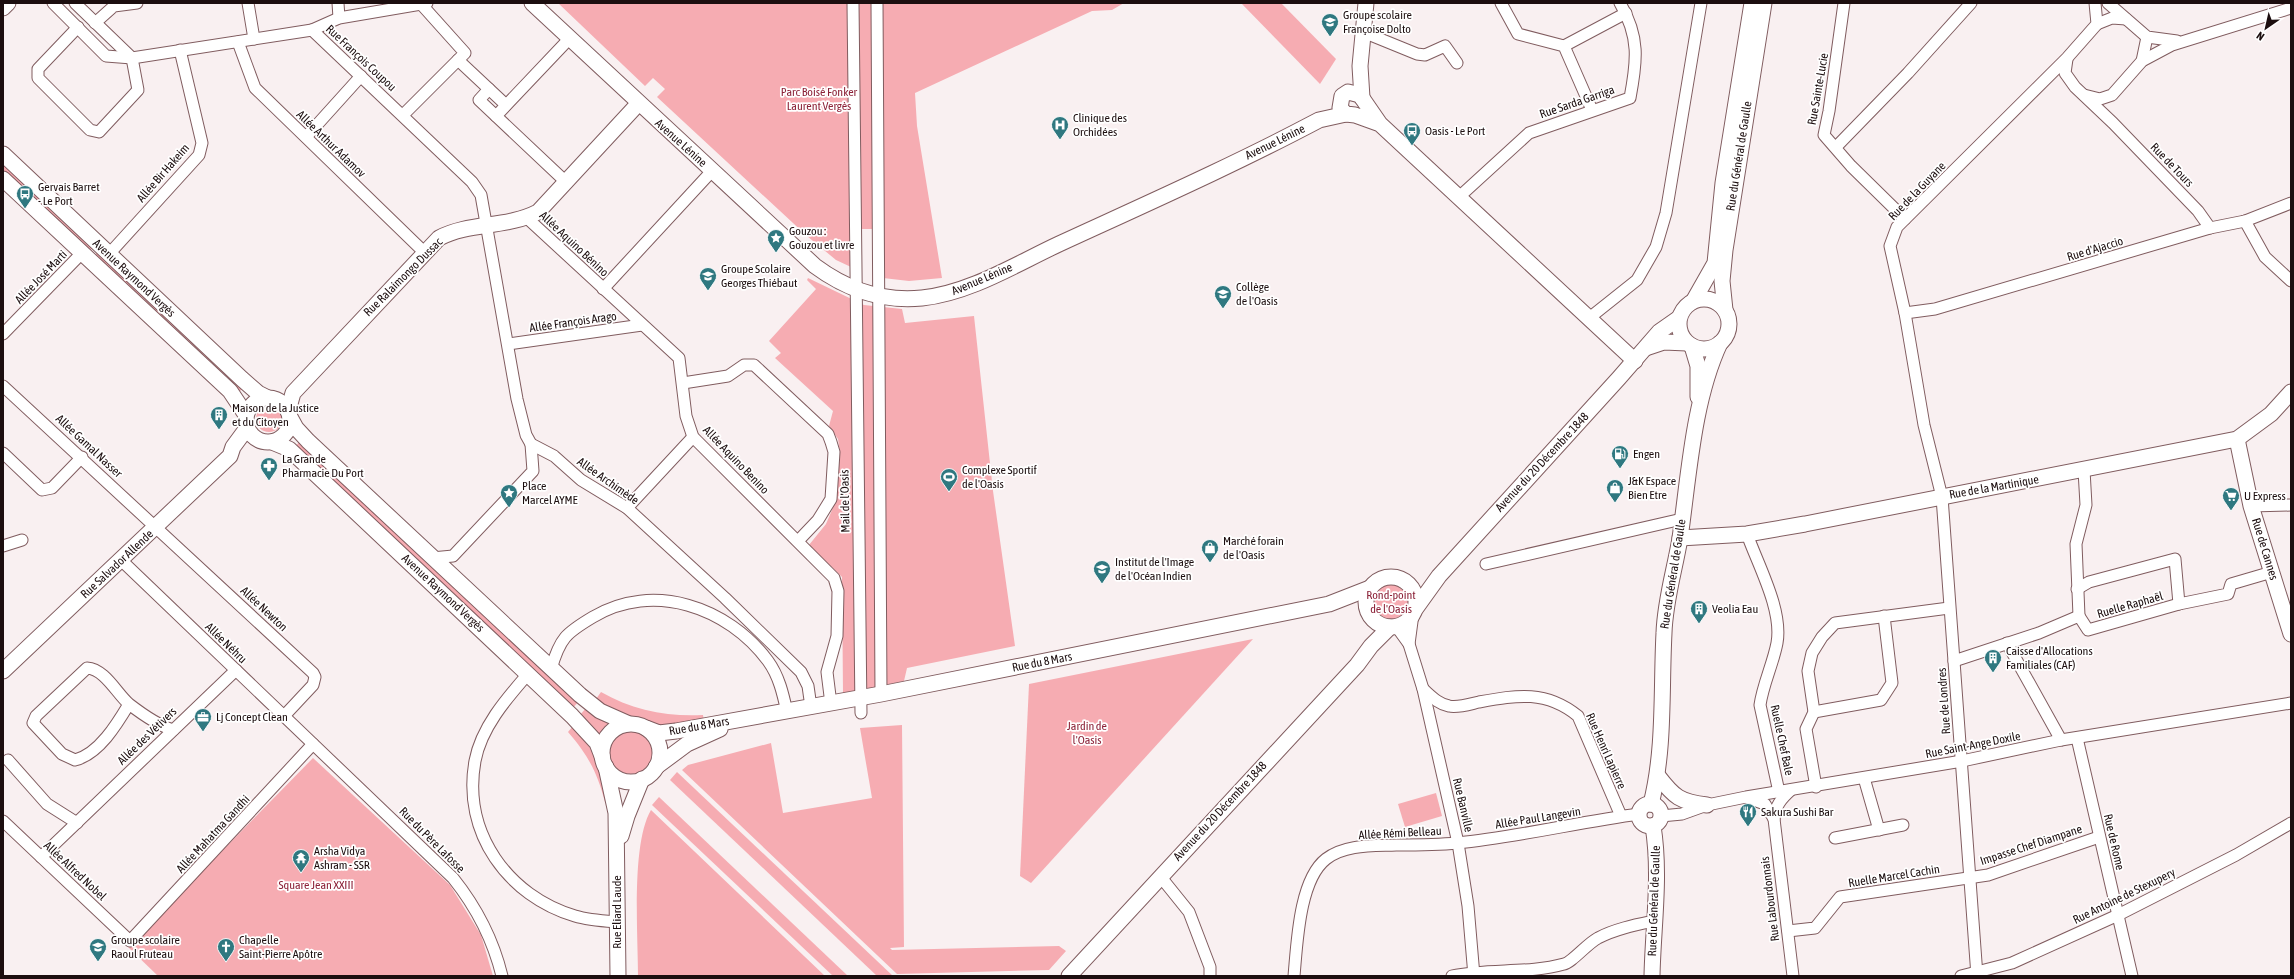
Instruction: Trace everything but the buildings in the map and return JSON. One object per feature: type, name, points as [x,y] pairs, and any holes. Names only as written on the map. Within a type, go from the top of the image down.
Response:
[{"type":"main road","points":[[3,8],[8,3]]},
{"type":"main road","name":"Avenue Lénine","points":[[532,3],[638,104],[814,266],[832,278],[854,289],[880,296],[921,298],[960,290],[1124,215],[1319,120],[1350,114]]},
{"type":"main road","points":[[1350,114],[1361,110],[1363,100],[1360,66],[1366,3]]},
{"type":"main road","name":"Rue du Général de Gaulle","points":[[1694,300],[1715,263],[1723,183],[1752,3]]},
{"type":"main road","name":"Rue du Général de Gaulle","points":[[1725,310],[1722,281],[1725,250],[1764,3]]},
{"type":"main road","name":"Avenue Lénine","points":[[1319,120],[1343,97],[1360,66]]},
{"type":"main road","points":[[1380,124],[1350,114],[1340,108],[1343,97],[1352,91],[1363,100],[1380,124],[1634,361]]},
{"type":"main road","name":"Rue Ralaimongo Dussac","points":[[293,393],[439,238],[446,235],[526,218],[538,212],[567,183],[638,104]]},
{"type":"main road","name":"Avenue Raymond Vergès","points":[[3,154],[250,386],[271,398]]},
{"type":"main road","name":"Avenue Raymond Vergès","points":[[3,179],[81,254],[230,391],[250,428]]},
{"type":"main road","points":[[1646,348],[1664,342],[1690,344],[1702,349],[1712,348],[1720,343],[1726,336],[1729,327],[1725,310],[1714,301],[1701,298],[1694,300],[1687,304],[1679,318],[1680,331],[1690,344]]},
{"type":"main road","name":"Avenue du 20 Décembre 1848","points":[[1414,611],[1439,576],[1659,332],[1679,318]]},
{"type":"main road","name":"Rue du Général de Gaulle","points":[[1645,809],[1658,776],[1665,616],[1680,538],[1698,416],[1714,357],[1720,343]]},
{"type":"main road","name":"Rue du Général de Gaulle","points":[[1690,344],[1698,366],[1698,416]]},
{"type":"main road","name":"Rue de la Martinique","points":[[1680,538],[1746,534],[2084,470],[2237,439],[2271,414],[2291,392]]},
{"type":"main road","points":[[293,393],[288,430],[284,435],[272,442],[250,428],[248,409],[256,400],[293,393]]},
{"type":"main road","points":[[271,398],[279,401],[289,414]]},
{"type":"main road","name":"Avenue Raymond Vergès","points":[[289,414],[305,438],[551,669],[600,711],[627,723]]},
{"type":"main road","name":"Rue Salvador Allende","points":[[3,671],[230,456],[233,447],[250,428]]},
{"type":"main road","name":"Rue de Cannes","points":[[2237,439],[2251,506],[2291,634]]},
{"type":"main road","name":"Avenue Raymond Vergès","points":[[272,442],[289,449],[528,674],[592,738],[597,744],[604,762]]},
{"type":"main road","points":[[1393,576],[1407,583],[1415,595],[1414,611],[1403,624],[1393,627],[1372,616],[1366,599],[1370,588],[1378,580],[1393,576]]},
{"type":"main road","name":"Avenue du 20 Décembre 1848","points":[[1407,583],[1422,583],[1439,576]]},
{"type":"main road","name":"Rue du 8 Mars","points":[[646,728],[659,733],[831,704],[1329,604],[1370,588]]},
{"type":"main road","name":"Rue du 8 Mars","points":[[1329,604],[1346,604],[1372,616]]},
{"type":"main road","name":"Avenue du 20 Décembre 1848","points":[[1371,646],[1372,616]]},
{"type":"main road","name":"Avenue du 20 Décembre 1848","points":[[1069,976],[1357,664],[1371,646],[1393,627]]},
{"type":"main road","name":"Rue du 8 Mars","points":[[656,768],[687,744],[711,732],[754,718]]},
{"type":"main road","points":[[627,723],[646,728],[658,741],[659,759],[656,768],[642,779],[626,781],[611,774],[604,762],[602,747],[611,732],[627,723]]},
{"type":"main road","name":"Rue Eliard Laude","points":[[604,762],[616,813],[618,849],[618,976]]},
{"type":"main road","points":[[1658,776],[1672,794],[1681,800],[1689,803],[1707,805]]},
{"type":"main road","name":"Rue Eliard Laude","points":[[618,849],[627,816],[642,779]]},
{"type":"main road","points":[[1645,809],[1642,822],[1649,826],[1657,821]]},
{"type":"main road","name":"Rue du Général de Gaulle","points":[[1652,976],[1657,821]]},
{"type":"street","name":"Rue François Coupou","points":[[53,3],[106,56],[132,58],[312,30],[403,115],[477,188],[483,204],[487,226]]},
{"type":"street","points":[[75,3],[132,58],[138,90],[99,132],[90,130],[38,78],[38,70],[78,28]]},
{"type":"street","points":[[95,23],[114,6],[137,3]]},
{"type":"street","points":[[248,3],[254,39]]},
{"type":"street","points":[[338,3],[339,18]]},
{"type":"street","name":"Mail de l'Oasis","points":[[853,3],[854,289],[861,713]]},
{"type":"street","points":[[877,3],[880,296],[880,694]]},
{"type":"street","points":[[1501,3],[1518,34],[1564,46],[1626,13]]},
{"type":"street","name":"Rue Sarda Garriga","points":[[1459,197],[1529,133],[1630,98],[1636,70],[1637,47],[1626,13],[1620,3]]},
{"type":"street","points":[[1588,319],[1637,280],[1656,247],[1666,213],[1701,3]]},
{"type":"street","name":"Rue Sainte-Lucie","points":[[1844,3],[1829,111],[1824,135],[1851,166],[1905,218]]},
{"type":"street","points":[[1836,147],[1908,73],[1971,3]]},
{"type":"street","points":[[2096,3],[2096,24],[2112,18],[2126,19]]},
{"type":"street","points":[[2108,3],[2147,37],[2183,41]]},
{"type":"street","points":[[312,30],[339,18],[425,4],[465,53],[403,115]]},
{"type":"street","points":[[2084,96],[2100,99],[2112,95],[2142,61],[2162,49],[2183,41],[2291,8]]},
{"type":"street","name":"Rue de la Guyane","points":[[1942,496],[1924,425],[1905,313],[1890,246],[1897,227],[1905,218],[1982,145],[2068,58],[2096,24]]},
{"type":"street","points":[[1364,32],[1417,54],[1425,55],[1445,46],[1457,63]]},
{"type":"street","points":[[2142,61],[2147,37]]},
{"type":"street","points":[[496,116],[569,39]]},
{"type":"street","name":"Allée Arthur Adamov","points":[[238,42],[255,88],[425,253]]},
{"type":"street","points":[[1564,46],[1592,110]]},
{"type":"street","name":"Allée Bir Hakeim","points":[[109,254],[199,155],[202,143],[180,50]]},
{"type":"street","name":"Rue de Tours","points":[[2068,58],[2064,69],[2066,77],[2113,123],[2198,211],[2210,228]]},
{"type":"street","points":[[458,60],[506,105]]},
{"type":"street","points":[[306,137],[362,76]]},
{"type":"street","points":[[489,89],[479,100],[567,183]]},
{"type":"street","points":[[2112,95],[2110,114],[2113,123]]},
{"type":"street","points":[[603,289],[712,171]]},
{"type":"street","name":"Rue d'Ajaccio","points":[[1905,313],[1935,309],[1958,303],[2210,228],[2245,221],[2291,203]]},
{"type":"street","name":"Allée Aquino Bénino","points":[[526,218],[679,358]]},
{"type":"street","points":[[2245,221],[2265,256],[2291,281]]},
{"type":"street","points":[[455,579],[452,570],[453,556],[533,471],[531,444],[526,435],[517,399],[487,226]]},
{"type":"street","name":"Allée José Marti","points":[[3,334],[81,254]]},
{"type":"street","name":"Allée François Arago","points":[[508,344],[642,325]]},
{"type":"street","name":"Allée Aquino Benino","points":[[679,358],[686,416],[693,438],[831,572],[836,584],[837,636],[827,672],[831,704]]},
{"type":"street","points":[[683,383],[728,376],[744,365],[754,365],[828,434],[834,452],[830,499],[818,520],[798,541]]},
{"type":"street","name":"Allée Gamal Nasser","points":[[3,386],[82,457],[155,528]]},
{"type":"street","points":[[627,508],[693,438]]},
{"type":"street","name":"Allée Archimède","points":[[531,444],[554,456],[581,480],[627,508],[725,598],[801,672],[808,686],[811,707]]},
{"type":"street","points":[[3,453],[37,486],[47,490],[56,484],[82,457]]},
{"type":"street","points":[[2079,616],[2076,544],[2086,505],[2084,470]]},
{"type":"street","name":"Rue de Londres","points":[[1942,496],[1949,608],[1972,877],[1977,974]]},
{"type":"street","points":[[2251,506],[2291,505]]},
{"type":"street","points":[[1486,564],[1682,519]]},
{"type":"street","name":"Allée Newton","points":[[155,528],[313,673],[315,677],[313,684],[284,716]]},
{"type":"street","name":"Ruelle Chef Bale","points":[[1746,534],[1777,613],[1777,643],[1762,691],[1760,705],[1779,792]]},
{"type":"street","points":[[3,546],[22,540]]},
{"type":"street","points":[[432,558],[453,556]]},
{"type":"street","points":[[2077,589],[2089,582],[2175,559],[2179,604]]},
{"type":"street","name":"Allée Néhru","points":[[121,560],[313,744]]},
{"type":"street","name":"Ruelle Raphaël","points":[[1954,661],[2079,616],[2088,630],[2179,604],[2228,594],[2231,584],[2272,572]]},
{"type":"street","points":[[551,669],[557,646],[572,630],[605,610],[633,602],[657,600],[683,602],[708,611],[730,625],[749,640],[768,661],[780,682],[787,712]]},
{"type":"street","points":[[1816,787],[1806,729],[1814,712],[1808,671],[1812,653],[1822,637],[1835,624],[1949,608]]},
{"type":"street","name":"Rue Banville","points":[[1414,611],[1409,644],[1423,689],[1458,843],[1468,906],[1474,974]]},
{"type":"street","points":[[1814,712],[1881,700],[1892,683],[1884,616]]},
{"type":"street","name":"Rue Banville","points":[[1393,627],[1409,644]]},
{"type":"street","points":[[2007,643],[2061,740]]},
{"type":"street","points":[[129,704],[118,721],[99,744],[74,760],[62,754],[33,723],[36,716],[87,668],[97,670],[129,704],[156,723],[173,730]]},
{"type":"street","name":"Allée des Vétivers","points":[[41,857],[236,670]]},
{"type":"street","points":[[528,674],[509,696],[489,725],[475,761],[474,803],[481,834],[489,851],[499,866],[511,879],[543,903],[576,917],[617,922]]},
{"type":"street","name":"Rue Henri Lapierre","points":[[1423,689],[1437,702],[1448,706],[1518,696],[1538,697],[1557,702],[1568,708],[1578,716],[1621,816]]},
{"type":"street","name":"Rue Saint-Ange Doxile","points":[[1657,821],[1696,810],[1707,805],[1746,797],[1816,787],[1962,761],[2061,740],[2291,703]]},
{"type":"street","name":"Rue de Rome","points":[[2077,738],[2132,976]]},
{"type":"street","name":"Allée Mahatma Gandhi","points":[[130,941],[313,744]]},
{"type":"street","name":"Rue du Père Lafosse","points":[[313,744],[453,878],[471,901],[488,932],[502,976]]},
{"type":"street","points":[[8,760],[48,804],[77,822]]},
{"type":"street","points":[[1864,778],[1879,830]]},
{"type":"street","points":[[1774,819],[1775,809],[1778,803],[1791,790]]},
{"type":"street","points":[[1746,797],[1765,804],[1774,819]]},
{"type":"street","name":"Allée Paul Langevin","points":[[1458,843],[1572,826],[1621,816],[1645,809]]},
{"type":"street","name":"Rue Labourdonnais","points":[[1774,819],[1793,976]]},
{"type":"street","name":"Allée Alfred Nobel","points":[[3,821],[130,941]]},
{"type":"street","name":"Rue Antoine de Stexupery","points":[[1962,976],[1977,974],[2012,963],[2118,915],[2236,855],[2291,823]]},
{"type":"street","points":[[1835,838],[1903,825]]},
{"type":"street","name":"Impasse Chef Diampane","points":[[1972,877],[1988,875],[2099,837]]},
{"type":"street","name":"Allée Rémi Belleau","points":[[1294,976],[1296,945],[1307,889],[1312,877],[1326,859],[1348,849],[1367,846],[1458,843]]},
{"type":"street","points":[[1160,876],[1189,912],[1210,966],[1210,976]]},
{"type":"street","name":"Ruelle Marcel Cachin","points":[[1788,931],[1815,928],[1840,897],[1972,877]]},
{"type":"street","points":[[1452,976],[1546,968],[1567,964],[1582,949],[1598,938],[1624,928],[1654,921]]},
{"type":"green space","name":"Parc Boisé Fonker Laurent Vergès","points":[[558,3],[1124,3],[1112,10],[1092,11],[915,93],[917,126],[942,278],[909,281],[883,278],[883,229],[852,229],[851,267],[836,260],[807,236],[657,97],[665,89],[653,78],[645,86]]},
{"type":"green space","points":[[1241,3],[1281,3],[1336,59],[1320,84]]},
{"type":"green space","points":[[3,159],[94,244],[89,253],[3,172]]},
{"type":"green space","points":[[99,248],[244,387],[237,394],[94,258]]},
{"type":"green space","points":[[808,278],[864,305],[902,309],[905,323],[974,316],[993,491],[1015,646],[907,668],[904,681],[843,694],[842,577],[809,545],[826,524],[835,503],[840,453],[838,439],[829,426],[833,411],[775,358],[781,353],[769,341],[816,289],[807,280]]},
{"type":"green space","points":[[269,406],[278,410],[282,419],[278,428],[269,432],[260,428],[256,419],[260,410]]},
{"type":"green space","points":[[301,440],[579,701],[572,709],[294,448]]},
{"type":"green space","name":"Rond-point de l'Oasis","points":[[1391,576],[1401,578],[1409,583],[1414,591],[1416,601],[1414,611],[1409,619],[1401,624],[1391,626],[1381,624],[1373,619],[1368,611],[1366,601],[1368,591],[1373,583],[1381,578]]},
{"type":"green space","name":"Jardin de l'Oasis","points":[[1253,639],[1031,883],[1020,876],[1029,684]]},
{"type":"green space","points":[[601,692],[625,703],[650,711],[677,715],[703,715],[704,722],[666,728],[646,724],[633,718],[616,715],[596,699]]},
{"type":"green space","points":[[586,708],[614,722],[600,738],[580,715]]},
{"type":"green space","points":[[902,725],[904,947],[890,948],[892,950],[1059,946],[1066,951],[1049,970],[897,974],[682,770],[688,765],[771,743],[783,813],[872,798],[860,728]]},
{"type":"green space","points":[[573,726],[590,744],[604,778],[609,802],[605,802],[599,782],[591,764],[581,748],[568,732]]},
{"type":"green space","points":[[627,730],[635,730],[640,731],[647,736],[652,743],[652,761],[647,768],[640,773],[627,774],[619,771],[612,764],[609,756],[609,748],[612,740],[619,733]]},
{"type":"green space","name":"Square Jean XXIII","points":[[313,758],[450,885],[481,935],[493,976],[158,976],[128,947]]},
{"type":"green space","points":[[677,772],[893,976],[877,976],[670,780]]},
{"type":"green space","points":[[1436,793],[1442,816],[1405,827],[1398,804]]},
{"type":"green space","points":[[659,797],[848,976],[833,976],[652,805]]},
{"type":"green space","points":[[651,810],[825,976],[638,976],[638,866],[645,825]]},
{"type":"place","name":"Groupe scolaire Françoise Dolto","points":[[1330,37]]},
{"type":"place","name":"Clinique des Orchidées","points":[[1060,140]]},
{"type":"place","name":"Oasis - Le Port","points":[[1412,146]]},
{"type":"place","name":"Gervais Barret - Le Port","points":[[25,209]]},
{"type":"place","name":"Gouzou : Gouzou et livre","points":[[776,253]]},
{"type":"place","name":"Groupe Scolaire Georges Thiébaut","points":[[708,291]]},
{"type":"place","name":"Collège de l'Oasis","points":[[1223,309]]},
{"type":"place","name":"Maison de la Justice et du Citoyen","points":[[219,430]]},
{"type":"place","name":"Engen","points":[[1620,469]]},
{"type":"place","name":"La Grande Pharmacie Du Port","points":[[269,481]]},
{"type":"place","name":"Complexe Sportif de l'Oasis","points":[[949,492]]},
{"type":"place","name":"J&K Espace Bien Etre","points":[[1615,503]]},
{"type":"place","name":"Place Marcel AYME","points":[[509,508]]},
{"type":"place","name":"U Express","points":[[2231,511]]},
{"type":"place","name":"Marché forain de l'Oasis","points":[[1210,563]]},
{"type":"place","name":"Institut de l'Image de l'Océan Indien","points":[[1102,584]]},
{"type":"place","name":"Veolia Eau","points":[[1699,624]]},
{"type":"place","name":"Caisse d'Allocations Familiales (CAF)","points":[[1993,673]]},
{"type":"place","name":"Lj Concept Clean","points":[[203,732]]},
{"type":"place","name":"Sakura Sushi Bar","points":[[1748,827]]},
{"type":"place","name":"Arsha Vidya Ashram - SSR","points":[[301,873]]},
{"type":"place","name":"Groupe scolaire Raoul Fruteau","points":[[98,962]]},
{"type":"place","name":"Chapelle Saint-Pierre Apôtre","points":[[226,962]]}]
